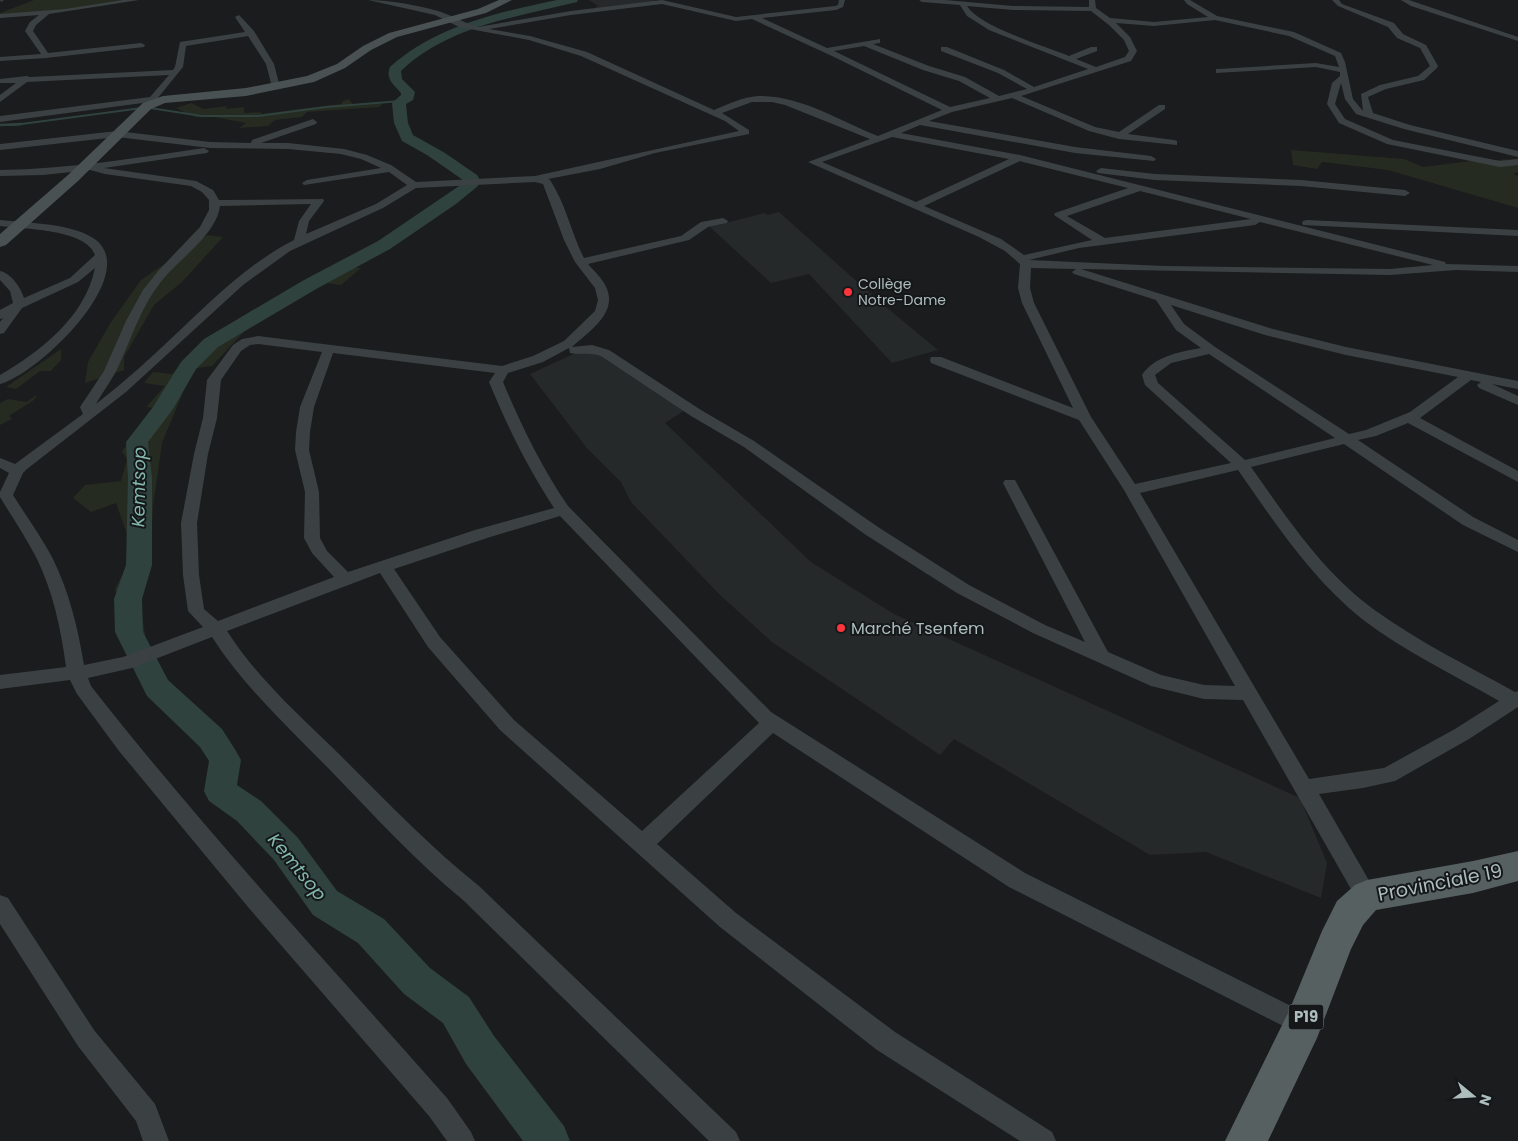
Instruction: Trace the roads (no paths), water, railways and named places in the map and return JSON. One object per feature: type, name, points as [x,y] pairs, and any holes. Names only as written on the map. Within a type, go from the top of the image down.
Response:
[{"type":"main road","name":"Provinciale 19","points":[[1246,1141],[1303,1024],[1335,943],[1350,914],[1367,896],[1472,877],[1518,866]]},
{"type":"street","points":[[0,16],[46,13],[136,0]]},
{"type":"street","points":[[0,475],[17,471],[90,415],[154,362],[241,281],[270,258],[299,242],[390,201],[414,185],[535,179],[746,132],[714,113],[584,54],[530,38],[465,26],[437,13],[371,0]]},
{"type":"street","points":[[0,119],[149,105],[276,86],[325,74],[341,66],[367,48],[393,35],[482,11],[507,0]]},
{"type":"street","points":[[477,28],[686,0]]},
{"type":"street","points":[[662,2],[725,18],[756,18],[836,8],[841,6],[842,0]]},
{"type":"street","points":[[922,0],[963,5],[1033,9],[1092,9],[1109,20],[1127,39],[1133,51],[1128,59],[1097,70],[1061,79],[1013,96],[950,110],[892,134],[812,162],[847,174],[994,240],[1025,261],[1059,266],[1390,272],[1456,267],[1518,269]]},
{"type":"street","points":[[1092,0],[1092,9]]},
{"type":"street","points":[[1187,0],[1215,18]]},
{"type":"street","points":[[1335,0],[1340,5],[1391,25],[1400,36],[1423,47],[1434,66],[1421,78],[1384,87],[1364,96],[1369,116]]},
{"type":"street","points":[[1404,0],[1413,5],[1518,39]]},
{"type":"street","points":[[963,5],[968,15],[992,28],[1097,70]]},
{"type":"street","points":[[46,13],[33,24],[29,31],[46,56]]},
{"type":"street","points":[[239,17],[270,64],[276,86]]},
{"type":"street","points":[[756,18],[827,50],[907,91],[950,110]]},
{"type":"street","points":[[1109,20],[1154,24],[1215,18],[1269,28],[1308,40],[1338,55],[1342,60],[1344,88],[1352,107],[1369,116],[1518,154]]},
{"type":"street","points":[[0,242],[86,168],[117,134],[149,105],[175,72],[180,63],[183,44],[251,33]]},
{"type":"street","points":[[827,50],[884,40]]},
{"type":"street","points":[[867,44],[926,68],[962,79],[998,99]]},
{"type":"street","points":[[0,58],[46,56],[141,45]]},
{"type":"street","points":[[944,49],[1007,73],[1033,90]]},
{"type":"street","points":[[1069,59],[1094,49]]},
{"type":"street","points":[[0,99],[26,79],[46,56]]},
{"type":"street","points":[[1305,57],[1316,65],[1343,74]]},
{"type":"street","points":[[1219,71],[1316,65]]},
{"type":"street","points":[[0,81],[175,72]]},
{"type":"street","points":[[1343,74],[1336,83],[1331,104],[1342,121],[1390,142],[1500,164],[1518,162]]},
{"type":"street","points":[[1013,96],[1092,129],[1119,136],[1174,143]]},
{"type":"street","points":[[714,113],[740,103],[770,99],[795,105],[878,139]]},
{"type":"street","points":[[1119,136],[1162,107]]},
{"type":"street","points":[[0,178],[247,146],[313,122]]},
{"type":"street","points":[[918,122],[1075,150],[1151,158]]},
{"type":"street","points":[[0,147],[117,134],[210,145],[288,146],[341,151],[364,157],[390,169],[414,185]]},
{"type":"street","points":[[892,134],[1020,158],[1155,178],[1302,183],[1405,193]]},
{"type":"street","points":[[916,206],[1020,158],[1135,189],[1456,267]]},
{"type":"street","points":[[86,168],[193,183],[206,188],[214,197],[211,220],[156,279],[138,306],[113,366],[87,408],[90,415]]},
{"type":"street","points":[[307,182],[390,169]]},
{"type":"street","points":[[0,173],[43,172]]},
{"type":"street","points":[[535,179],[547,182],[554,193],[569,240],[581,262],[601,288],[604,300],[601,312],[568,344],[538,360],[503,370],[270,341],[246,342],[237,348],[214,380],[210,418],[201,454],[189,523],[191,575],[196,610],[216,629],[236,660],[277,704],[433,861],[471,893],[727,1141]]},
{"type":"street","points":[[1102,242],[1059,215],[1135,189],[1213,179]]},
{"type":"street","points":[[214,203],[318,201],[304,221],[299,242]]},
{"type":"street","points":[[581,262],[685,238],[705,224],[723,221]]},
{"type":"street","points":[[1025,261],[1060,248],[1243,223],[1272,222],[1518,233]]},
{"type":"street","points":[[0,223],[59,230],[86,238],[94,244],[101,255],[101,269],[85,309],[67,331],[44,353],[0,380]]},
{"type":"street","points":[[0,315],[19,304],[74,280],[85,272],[101,255]]},
{"type":"street","points":[[1025,261],[1024,288],[1028,303],[1084,417],[1131,490],[1367,896]]},
{"type":"street","points":[[1059,266],[1286,336],[1462,376],[1518,385]]},
{"type":"street","points":[[0,274],[16,290],[19,304],[0,330]]},
{"type":"street","points":[[1161,298],[1180,327],[1211,350],[1468,521],[1518,547]]},
{"type":"street","points":[[329,349],[316,376],[305,420],[302,443],[304,465],[312,491],[312,538],[320,551],[345,579]]},
{"type":"street","points":[[574,350],[592,349],[605,353],[696,413],[749,444],[872,531],[963,589],[1039,629],[1157,681],[1204,692],[1250,693]]},
{"type":"street","points":[[1211,350],[1162,362],[1151,368],[1148,375],[1152,385],[1242,466],[1281,521],[1320,569],[1342,592],[1369,615],[1402,637],[1516,699],[1462,734],[1388,775],[1303,788]]},
{"type":"street","points":[[936,360],[1084,417]]},
{"type":"street","points":[[503,370],[496,382],[518,435],[543,480],[563,510],[764,717],[1017,880],[1303,1024]]},
{"type":"street","points":[[1131,490],[1242,466],[1371,433],[1408,418],[1462,376]]},
{"type":"street","points":[[1462,376],[1518,401]]},
{"type":"street","points":[[1408,418],[1518,477]]},
{"type":"street","points":[[0,462],[17,471]]},
{"type":"street","points":[[17,471],[6,496],[7,512],[44,557],[60,596],[72,638],[76,672],[84,689],[126,744],[256,900],[431,1100],[462,1141]]},
{"type":"street","points":[[1010,483],[1102,657]]},
{"type":"street","points":[[0,682],[126,663],[345,579],[481,534],[563,510]]},
{"type":"street","points":[[384,566],[434,642],[507,725],[728,920],[886,1040],[1043,1141]]},
{"type":"street","points":[[642,844],[772,722]]},
{"type":"street","points":[[0,905],[86,1038],[146,1113],[156,1141]]},
{"type":"waterway","name":"Kemtsop","points":[[549,1141],[480,1050],[456,1010],[417,981],[371,931],[325,903],[286,849],[249,811],[220,791],[225,760],[211,738],[157,688],[129,632],[128,599],[139,565],[140,478],[137,442],[162,409],[188,366],[211,343],[311,284],[384,245],[470,186],[471,178],[407,138],[401,123],[399,103],[408,97],[408,92],[396,80],[395,70],[420,49],[449,34],[521,11],[573,0]]},
{"type":"waterway","points":[[150,108],[202,116],[258,116],[326,107],[401,101]]},
{"type":"waterway","points":[[21,124],[142,108]]},
{"type":"waterway","points":[[21,124],[14,125],[0,125],[21,124]]},
{"type":"place","name":"Collège Notre-Dame","points":[[848,292]]},
{"type":"place","name":"Marché Tsenfem","points":[[841,628]]}]
